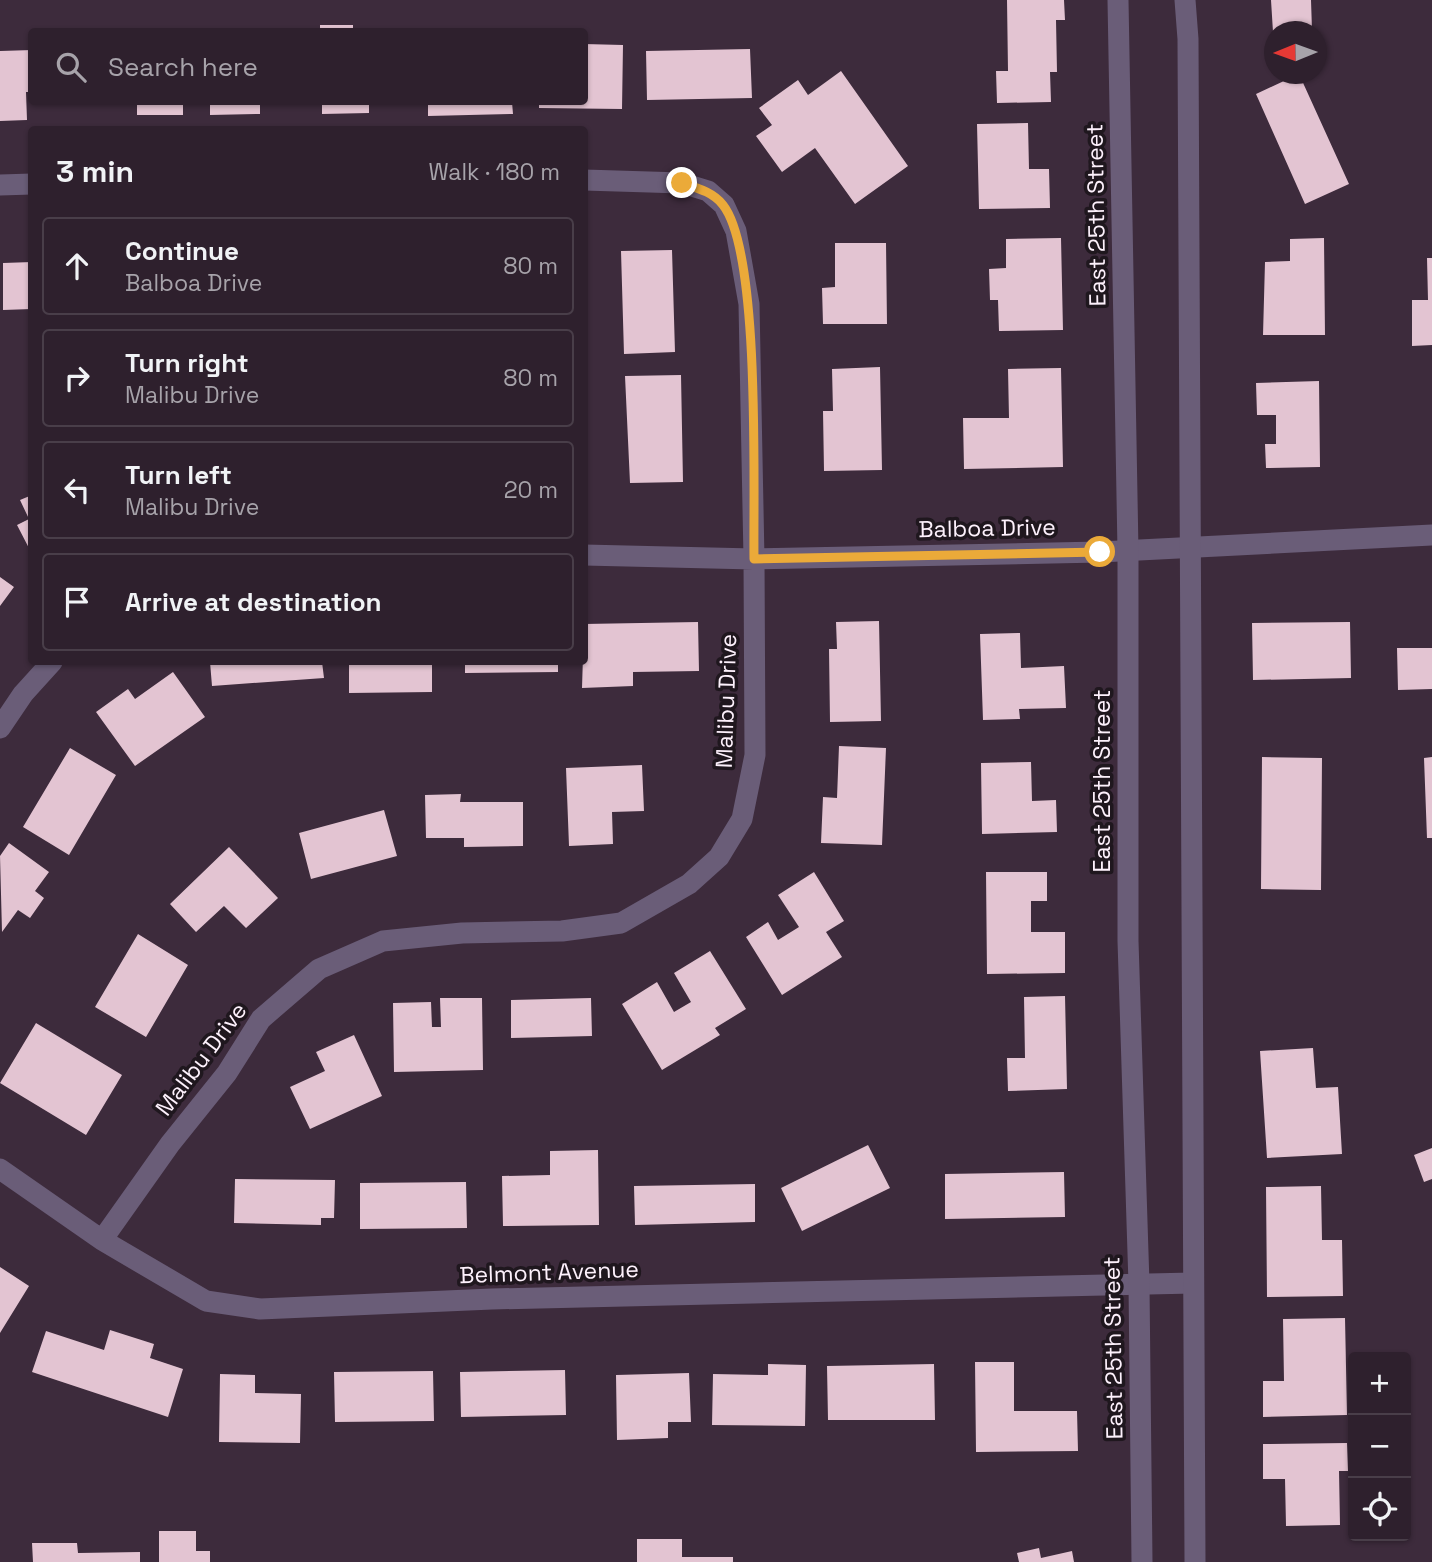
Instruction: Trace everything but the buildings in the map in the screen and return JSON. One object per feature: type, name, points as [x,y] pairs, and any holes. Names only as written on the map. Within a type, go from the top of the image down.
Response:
[{"type":"street","name":"East 25th Street","points":[[1118,0],[1128,551],[1128,941],[1139,1284],[1142,1562]]},
{"type":"street","points":[[1185,0],[1189,53],[1195,1562]]},
{"type":"street","name":"Malibu Drive","points":[[102,1240],[170,1144],[227,1073],[261,1019],[319,969],[383,941],[462,933],[562,931],[621,923],[690,884],[719,857],[742,819],[755,755],[754,559],[749,304],[736,231],[724,205],[708,191],[682,183],[588,180]]},
{"type":"street","points":[[0,185],[28,184]]},
{"type":"street","name":"Balboa Drive","points":[[588,555],[754,559],[1128,551],[1432,535]]},
{"type":"street","points":[[0,728],[23,694],[49,665]]},
{"type":"street","name":"Belmont Avenue","points":[[0,1169],[102,1240],[206,1301],[260,1309],[492,1299],[1193,1283]]},
{"type":"route","points":[[682,183],[708,191],[724,205],[736,231],[749,304],[754,559],[1100,552]]}]
